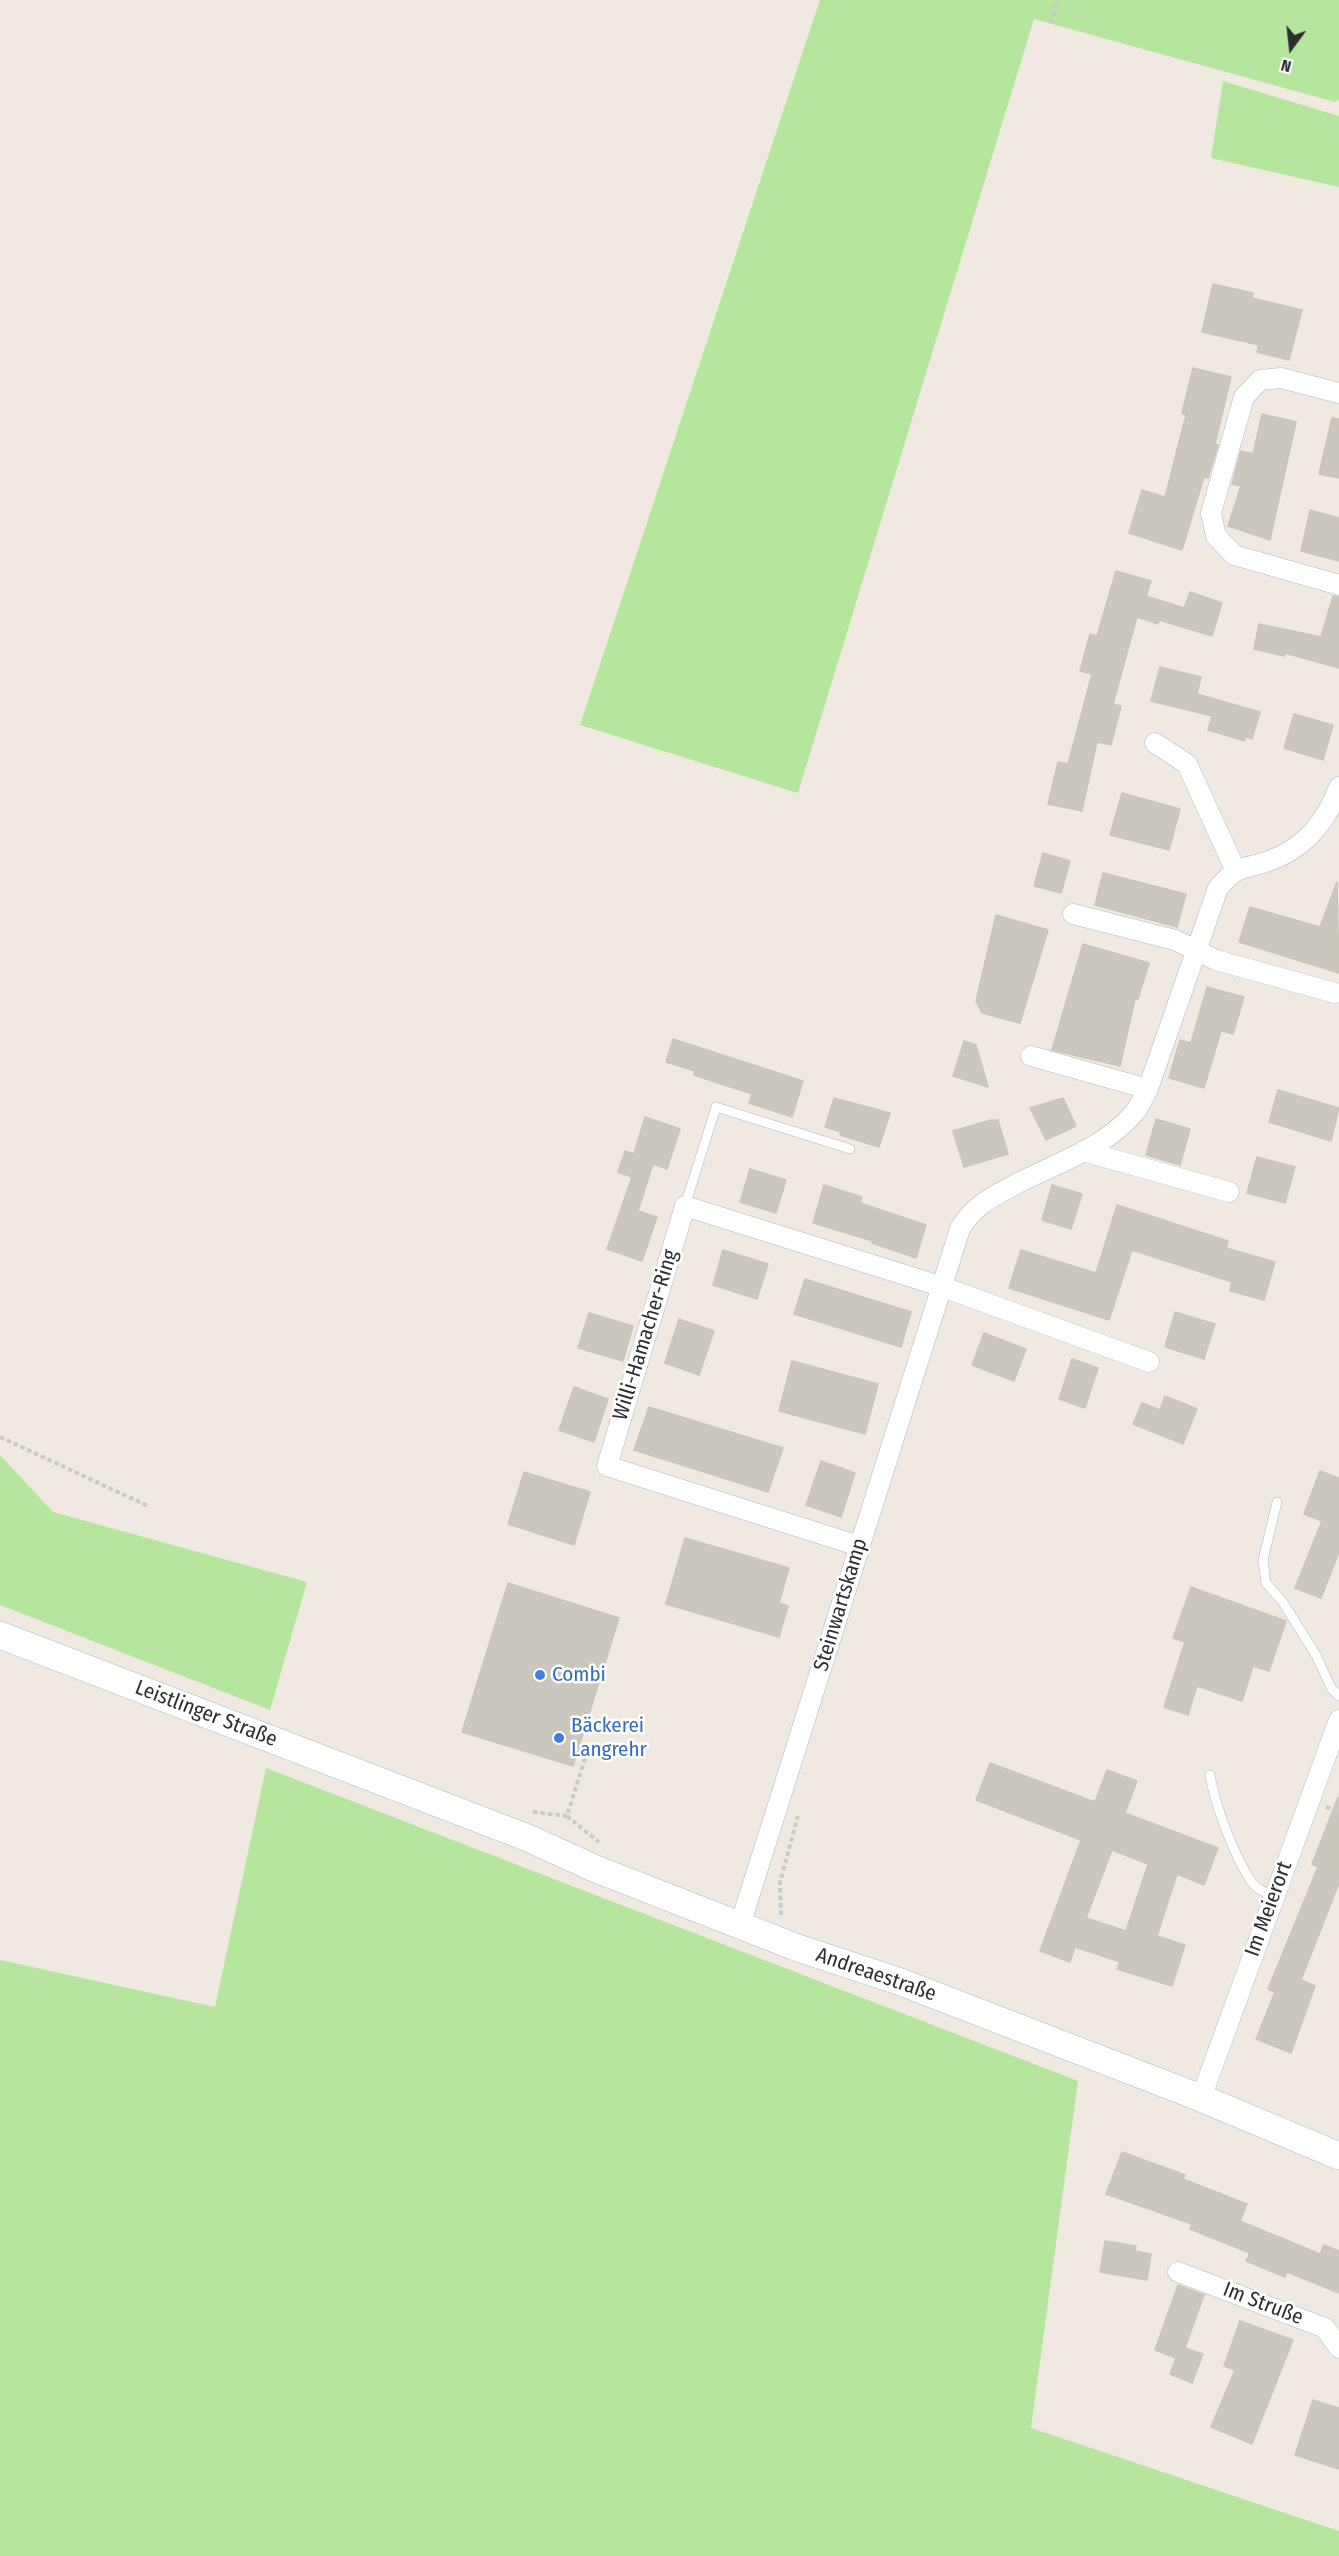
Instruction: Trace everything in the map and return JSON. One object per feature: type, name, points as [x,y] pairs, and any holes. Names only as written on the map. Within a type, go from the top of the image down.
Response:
[{"type":"street","points":[[1339,393],[1281,378],[1260,380],[1244,397],[1211,513],[1216,536],[1234,555],[1339,585]]},
{"type":"street","points":[[1155,743],[1187,764],[1235,869],[1265,862],[1293,850],[1314,833],[1331,807],[1339,787]]},
{"type":"street","name":"Steinwartskamp","points":[[740,1925],[940,1286],[960,1229],[968,1215],[983,1201],[1083,1151],[1115,1130],[1134,1113],[1148,1089],[1218,888],[1235,869]]},
{"type":"street","points":[[1073,914],[1175,940],[1216,960],[1335,993]]},
{"type":"street","points":[[1031,1056],[1148,1089]]},
{"type":"street","points":[[1083,1151],[1229,1192]]},
{"type":"street","points":[[685,1206],[940,1286],[1149,1362]]},
{"type":"street","name":"Willi-Hamacher-Ring","points":[[685,1206],[607,1466],[859,1546]]},
{"type":"street","name":"Leistlinger Straße","points":[[0,1635],[413,1793]]},
{"type":"street","name":"Im Meierort","points":[[1201,2098],[1339,1720]]},
{"type":"street","name":"Andreaestraße","points":[[413,1793],[798,1948],[898,1981],[1201,2098],[1339,2156]]},
{"type":"street","name":"Im Struße","points":[[1178,2272],[1325,2328],[1339,2348]]},
{"type":"lane","points":[[685,1206],[716,1107],[850,1149]]},
{"type":"lane","points":[[1277,1502],[1263,1560],[1266,1582],[1281,1600],[1316,1655],[1331,1688],[1339,1696]]},
{"type":"lane","points":[[1210,1775],[1219,1812],[1251,1881],[1265,1893],[1274,1896]]},
{"type":"path","points":[[1051,23],[1057,0]]},
{"type":"path","points":[[0,1437],[148,1506]]},
{"type":"path","points":[[567,1816],[586,1755],[610,1751]]},
{"type":"path","points":[[532,1812],[567,1816],[604,1846]]},
{"type":"green space","points":[[820,0],[1339,0],[1339,100],[1335,102],[1034,19],[798,793],[580,725]]},
{"type":"green space","points":[[1223,81],[1339,116],[1339,187],[1211,158]]},
{"type":"green space","points":[[0,1455],[53,1512],[307,1582],[270,1710],[0,1605]]},
{"type":"green space","points":[[266,1768],[1078,2081],[1031,2428],[1339,2531],[1339,2556],[0,2556],[0,1960],[215,2007]]},
{"type":"building","points":[[1213,284],[1253,293],[1252,298],[1302,310],[1289,360],[1257,352],[1259,345],[1202,332]]},
{"type":"building","points":[[1193,368],[1231,377],[1215,444],[1218,445],[1208,478],[1204,477],[1182,550],[1129,533],[1142,490],[1165,497],[1186,415],[1182,413]]},
{"type":"building","points":[[1262,414],[1296,422],[1270,540],[1228,526],[1241,486],[1232,484],[1241,451],[1253,454]]},
{"type":"building","points":[[1332,418],[1339,419],[1339,478],[1319,474]]},
{"type":"building","points":[[1310,510],[1339,518],[1339,561],[1301,551]]},
{"type":"building","points":[[1116,571],[1151,581],[1146,596],[1184,608],[1190,592],[1222,603],[1212,636],[1159,620],[1158,624],[1137,617],[1113,704],[1121,706],[1111,745],[1097,742],[1082,811],[1048,804],[1058,762],[1068,764],[1092,674],[1080,671],[1090,634],[1097,636]]},
{"type":"building","points":[[1333,596],[1339,597],[1339,668],[1285,653],[1284,656],[1254,649],[1259,624],[1321,637]]},
{"type":"building","points":[[1160,667],[1201,677],[1197,694],[1260,712],[1252,739],[1243,736],[1245,741],[1208,730],[1212,716],[1151,701]]},
{"type":"building","points":[[1294,714],[1333,725],[1323,760],[1284,748]]},
{"type":"building","points":[[1122,793],[1180,809],[1169,850],[1110,835]]},
{"type":"building","points":[[1043,853],[1070,861],[1061,893],[1034,886]]},
{"type":"building","points":[[1103,873],[1186,894],[1177,927],[1095,905]]},
{"type":"building","points":[[1337,882],[1339,973],[1239,942],[1250,907],[1320,927]]},
{"type":"building","points":[[996,915],[1048,930],[1020,1023],[982,1013],[976,1001]]},
{"type":"building","points":[[1083,944],[1149,963],[1138,999],[1135,999],[1120,1066],[1052,1050]]},
{"type":"building","points":[[1207,987],[1244,997],[1233,1034],[1221,1031],[1204,1088],[1169,1078],[1180,1040],[1191,1043]]},
{"type":"building","points":[[673,1039],[803,1081],[792,1117],[749,1103],[752,1094],[694,1075],[695,1071],[666,1062]]},
{"type":"building","points":[[964,1041],[976,1045],[988,1087],[953,1076]]},
{"type":"building","points":[[1278,1090],[1339,1108],[1331,1141],[1269,1122]]},
{"type":"building","points":[[834,1098],[890,1113],[879,1147],[840,1135],[841,1132],[825,1127]]},
{"type":"building","points":[[1063,1098],[1076,1126],[1046,1140],[1030,1108]]},
{"type":"building","points":[[645,1117],[680,1129],[667,1169],[653,1164],[638,1211],[657,1217],[642,1261],[607,1249],[632,1177],[618,1172],[625,1151],[634,1154]]},
{"type":"building","points":[[1156,1119],[1190,1129],[1180,1165],[1146,1155]]},
{"type":"building","points":[[998,1120],[1008,1154],[964,1167],[953,1131]]},
{"type":"building","points":[[1257,1157],[1295,1167],[1285,1203],[1247,1193]]},
{"type":"building","points":[[750,1169],[786,1180],[776,1213],[740,1202]]},
{"type":"building","points":[[824,1185],[862,1197],[860,1203],[926,1225],[916,1258],[872,1243],[873,1241],[813,1223]]},
{"type":"building","points":[[1052,1185],[1082,1194],[1071,1229],[1042,1220]]},
{"type":"building","points":[[1117,1205],[1228,1241],[1226,1248],[1275,1262],[1264,1300],[1230,1291],[1232,1282],[1132,1250],[1109,1320],[1009,1288],[1021,1250],[1096,1273]]},
{"type":"building","points":[[723,1250],[768,1264],[757,1299],[713,1285]]},
{"type":"building","points":[[805,1279],[911,1312],[901,1347],[794,1314]]},
{"type":"building","points":[[1175,1312],[1215,1324],[1204,1359],[1165,1347]]},
{"type":"building","points":[[589,1313],[633,1326],[623,1361],[578,1348]]},
{"type":"building","points":[[679,1319],[714,1331],[699,1375],[665,1363]]},
{"type":"building","points":[[984,1333],[1026,1349],[1014,1381],[972,1365]]},
{"type":"building","points":[[1072,1359],[1098,1368],[1085,1408],[1059,1399]]},
{"type":"building","points":[[792,1361],[878,1384],[865,1434],[779,1411]]},
{"type":"building","points":[[574,1387],[608,1399],[594,1442],[559,1430]]},
{"type":"building","points":[[1165,1396],[1197,1409],[1183,1444],[1133,1424],[1142,1403],[1160,1410]]},
{"type":"building","points":[[649,1407],[783,1448],[768,1492],[634,1450]]},
{"type":"building","points":[[821,1461],[855,1473],[841,1517],[806,1505]]},
{"type":"building","points":[[1320,1471],[1339,1478],[1339,1552],[1321,1598],[1295,1588],[1322,1521],[1304,1514]]},
{"type":"building","points":[[524,1472],[590,1492],[574,1545],[508,1524]]},
{"type":"building","points":[[685,1538],[789,1568],[779,1603],[788,1606],[779,1637],[666,1604]]},
{"type":"building","name":"Combi","points":[[508,1583],[619,1618],[573,1766],[462,1732]]},
{"type":"building","points":[[1191,1587],[1286,1621],[1269,1671],[1253,1666],[1242,1701],[1197,1686],[1188,1715],[1164,1707],[1185,1642],[1173,1638]]},
{"type":"building","points":[[990,1763],[1095,1802],[1107,1770],[1137,1781],[1125,1813],[1218,1848],[1204,1885],[1177,1874],[1157,1936],[1185,1945],[1172,1986],[1117,1969],[1120,1962],[1075,1947],[1070,1962],[1040,1951],[1081,1840],[976,1800]],"holes":[[[1112,1850],[1148,1864],[1126,1931],[1086,1918]]]},
{"type":"building","points":[[1338,1797],[1339,1883],[1301,1980],[1315,1986],[1291,2053],[1256,2039],[1275,1992],[1268,1989],[1318,1867],[1312,1864]]},
{"type":"building","points":[[1122,2152],[1185,2175],[1183,2179],[1247,2204],[1240,2221],[1320,2254],[1324,2245],[1339,2251],[1339,2293],[1287,2272],[1285,2277],[1246,2261],[1250,2253],[1190,2229],[1192,2224],[1106,2194]]},
{"type":"building","points":[[1105,2241],[1136,2246],[1135,2251],[1151,2254],[1147,2280],[1100,2272]]},
{"type":"building","points":[[1178,2285],[1204,2295],[1185,2348],[1203,2354],[1192,2383],[1170,2374],[1176,2358],[1155,2350]]},
{"type":"building","points":[[1240,2321],[1293,2340],[1252,2444],[1211,2427],[1235,2370],[1224,2366]]},
{"type":"building","points":[[1313,2400],[1339,2408],[1339,2469],[1295,2455]]},
{"type":"place","name":"Combi","points":[[540,1675]]},
{"type":"place","name":"Bäckerei Langrehr","points":[[559,1738]]}]
